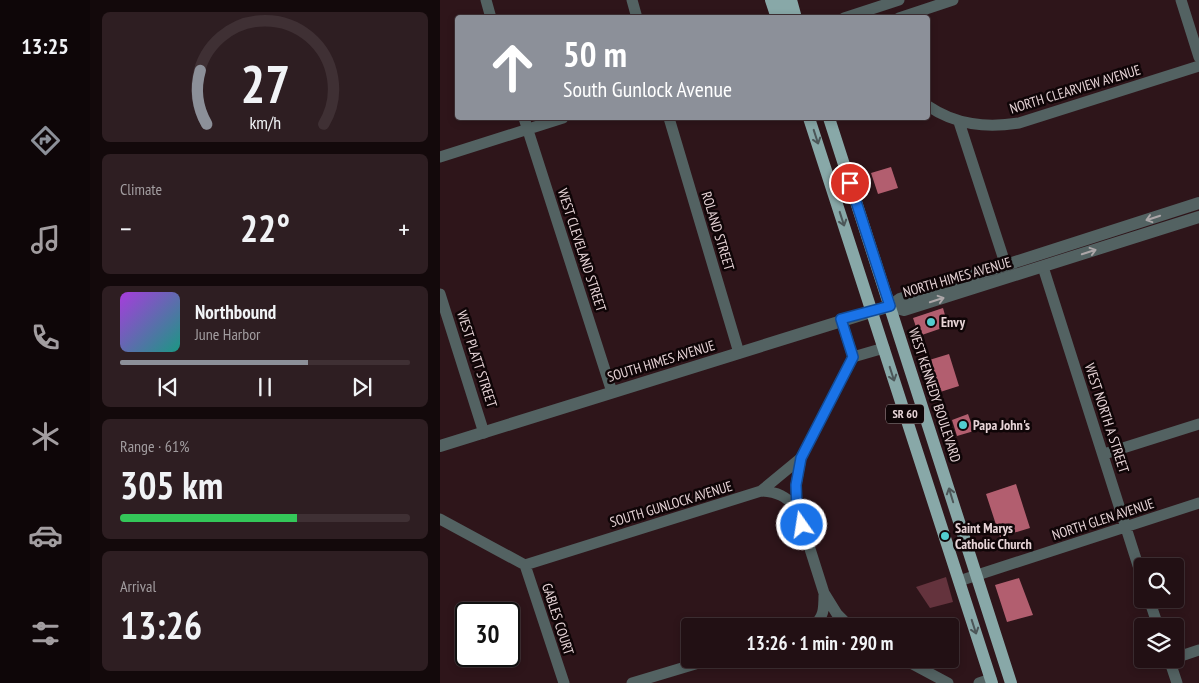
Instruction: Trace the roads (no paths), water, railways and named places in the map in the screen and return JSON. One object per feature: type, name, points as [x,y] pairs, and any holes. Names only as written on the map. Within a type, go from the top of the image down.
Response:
[{"type":"main road","points":[[771,0],[776,15]]},
{"type":"main road","points":[[780,0],[785,15]]},
{"type":"main road","points":[[791,0],[795,15]]},
{"type":"main road","name":"SR 60","points":[[810,120],[959,581],[987,682]]},
{"type":"main road","name":"WEST KENNEDY BOULEVARD","points":[[828,120],[1011,683]]},
{"type":"street","points":[[486,0],[491,15]]},
{"type":"street","points":[[632,0],[636,15]]},
{"type":"street","points":[[855,15],[899,0]]},
{"type":"street","points":[[908,15],[954,0]]},
{"type":"street","points":[[1181,0],[1199,57]]},
{"type":"street","name":"NORTH CLEARVIEW AVENUE","points":[[958,122],[992,126],[1019,123],[1199,66]]},
{"type":"street","points":[[930,107],[942,116],[958,122],[1006,266]]},
{"type":"street","name":"WEST CLEVELAND STREET","points":[[525,120],[612,392]]},
{"type":"street","points":[[440,157],[557,120]]},
{"type":"street","name":"ROLAND STREET","points":[[670,120],[739,353]]},
{"type":"street","name":"NORTH HIMES AVENUE","points":[[890,306],[900,298],[1006,266],[1199,203]]},
{"type":"street","name":"NORTH HIMES AVENUE","points":[[890,306],[904,310],[1199,217]]},
{"type":"street","name":"WEST NORTH A STREET","points":[[1043,267],[1136,558]]},
{"type":"street","name":"WEST PLATT STREET","points":[[440,294],[484,432]]},
{"type":"street","name":"SOUTH HIMES AVENUE","points":[[440,446],[739,353],[841,319],[890,306]]},
{"type":"street","points":[[841,319],[853,357],[884,348]]},
{"type":"street","name":"SOUTH GUNLOCK AVENUE","points":[[525,565],[761,491],[801,458],[853,357]]},
{"type":"street","points":[[1104,454],[1199,424]]},
{"type":"street","points":[[801,458],[796,485],[797,508],[824,593],[841,618]]},
{"type":"street","points":[[761,491],[776,492],[787,498],[797,508]]},
{"type":"street","name":"NORTH GLEN AVENUE","points":[[959,581],[1199,503]]},
{"type":"street","points":[[440,519],[525,565]]},
{"type":"street","name":"GABLES COURT","points":[[525,565],[564,683]]},
{"type":"street","points":[[820,618],[824,608],[824,593]]},
{"type":"street","points":[[1184,655],[1199,650]]},
{"type":"street","points":[[632,683],[682,668]]},
{"type":"street","points":[[920,668],[948,683]]},
{"type":"street","points":[[1173,668],[1177,683]]},
{"type":"place","name":"Envy","points":[[931,322]]},
{"type":"place","name":"Papa John's","points":[[963,425]]},
{"type":"place","name":"Saint Marys Catholic Church","points":[[945,536]]}]
